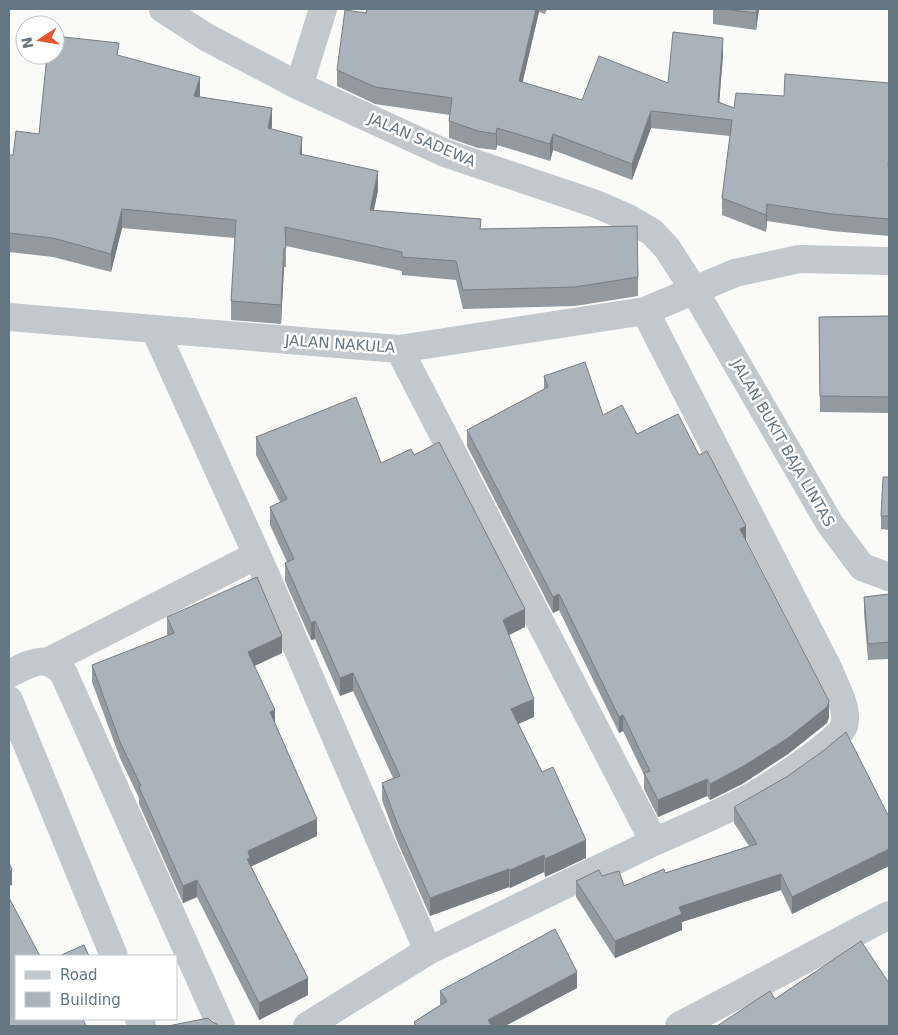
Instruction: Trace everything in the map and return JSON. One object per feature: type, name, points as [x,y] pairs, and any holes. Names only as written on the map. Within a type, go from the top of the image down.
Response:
[{"type":"street","name":"JALAN SADEWA","points":[[163,9],[206,37],[299,86],[445,153],[596,204],[626,217],[652,232],[667,248],[694,290]]},
{"type":"street","points":[[299,86],[323,9]]},
{"type":"street","name":"JALAN NAKULA","points":[[9,317],[399,349],[645,311],[735,273],[799,259],[889,261]]},
{"type":"street","name":"JALAN BUKIT BAJA LINTAS","points":[[694,290],[830,524],[862,567],[889,577]]},
{"type":"street","points":[[308,1026],[428,951],[654,842],[742,802],[820,751],[835,739],[844,728],[845,714],[830,672],[645,311]]},
{"type":"street","points":[[155,330],[258,555],[428,951]]},
{"type":"street","points":[[399,349],[654,842]]},
{"type":"street","points":[[9,674],[40,661],[49,661],[258,555]]},
{"type":"street","points":[[49,661],[64,674],[221,1026]]},
{"type":"street","points":[[9,700],[114,955]]},
{"type":"street","points":[[679,1026],[889,915]]},
{"type":"building","points":[[367,9],[536,9],[519,81],[582,100],[599,56],[668,83],[673,32],[723,38],[718,102],[734,108],[736,93],[784,96],[785,74],[889,83],[889,219],[832,214],[767,204],[766,215],[722,198],[732,120],[651,111],[632,164],[553,134],[550,144],[497,128],[496,134],[478,131],[449,121],[452,98],[375,87],[337,70],[345,10],[366,13]]},
{"type":"building","points":[[725,9],[757,9],[756,13]]},
{"type":"building","points":[[65,37],[119,43],[117,55],[200,77],[194,96],[272,108],[268,128],[302,137],[300,154],[378,171],[370,210],[481,219],[480,229],[637,226],[638,277],[575,287],[463,290],[456,261],[402,257],[402,252],[285,227],[286,248],[284,248],[281,305],[231,301],[236,220],[122,209],[111,254],[53,238],[9,233],[9,155],[13,155],[16,131],[39,134],[46,65],[65,65]]},
{"type":"building","points":[[889,316],[889,397],[820,396],[819,317]]},
{"type":"building","points":[[585,362],[603,415],[622,405],[637,434],[678,414],[699,455],[707,451],[746,526],[740,529],[829,701],[827,707],[788,738],[742,767],[710,784],[707,779],[658,800],[644,773],[650,771],[623,715],[619,717],[559,594],[553,597],[467,430],[548,387],[544,376]]},
{"type":"building","points":[[356,397],[381,463],[411,449],[414,455],[439,442],[525,609],[503,620],[534,699],[511,709],[542,772],[553,767],[586,840],[545,859],[544,855],[510,870],[430,898],[397,823],[382,783],[400,776],[353,673],[340,678],[315,621],[311,623],[285,563],[294,559],[270,507],[287,499],[256,437]]},
{"type":"building","points":[[883,477],[889,477],[889,516],[881,516]]},
{"type":"building","points":[[257,577],[282,636],[248,652],[275,710],[270,712],[317,819],[248,851],[250,858],[247,859],[308,978],[259,1003],[197,880],[183,886],[139,787],[141,786],[120,742],[92,665],[174,633],[167,617]]},
{"type":"building","points":[[889,594],[889,642],[868,644],[864,597]]},
{"type":"building","points":[[846,732],[889,817],[889,849],[792,897],[781,874],[679,907],[682,914],[615,941],[576,881],[599,870],[602,876],[619,871],[624,886],[664,869],[665,873],[757,844],[734,807],[788,776]]},
{"type":"building","points":[[9,898],[39,955],[15,955],[15,1020],[83,1020],[86,1026],[9,1026]]},
{"type":"building","points":[[555,929],[577,972],[488,1020],[492,1026],[416,1026],[414,1022],[447,1001],[440,991]]},
{"type":"building","points":[[861,941],[889,983],[889,1026],[717,1026],[770,991],[775,999]]},
{"type":"building","points":[[84,945],[89,955],[61,955]]},
{"type":"building","points":[[208,1018],[218,1026],[168,1026]]}]
